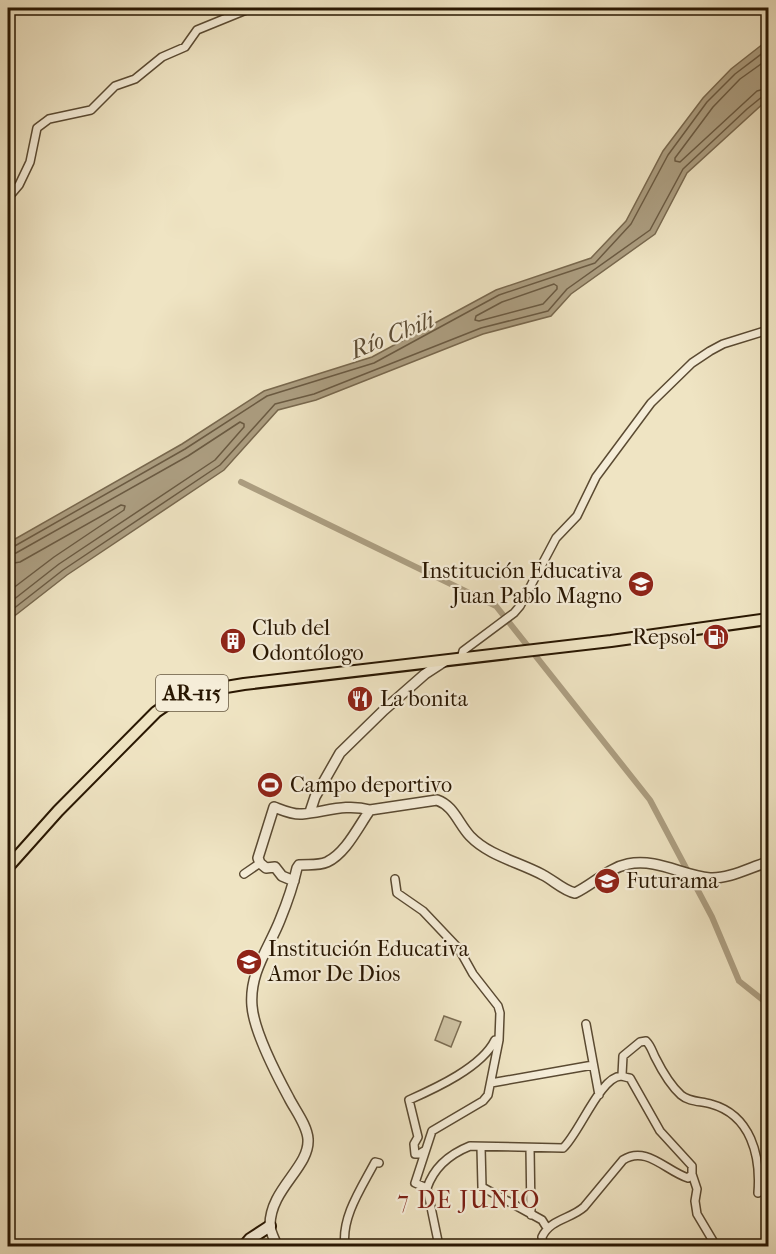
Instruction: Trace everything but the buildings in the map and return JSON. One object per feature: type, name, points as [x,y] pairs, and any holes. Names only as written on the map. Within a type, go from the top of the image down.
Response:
[{"type":"main road","name":"AR-115","points":[[8,867],[58,811],[143,723],[181,696],[200,690],[618,640],[768,619]]},
{"type":"main road","points":[[414,664],[423,668],[425,674]]},
{"type":"main road","points":[[244,1246],[250,1239],[270,1226]]},
{"type":"street","points":[[227,8],[232,15]]},
{"type":"street","points":[[8,198],[19,185],[30,162],[37,128],[49,119],[91,110],[115,86],[135,79],[162,57],[185,48],[197,30],[251,8]]},
{"type":"street","points":[[461,659],[463,651],[520,606],[556,538],[577,516],[596,477],[651,403],[692,363],[710,351],[723,344],[768,330]]},
{"type":"street","points":[[310,812],[315,797],[340,753],[362,730],[425,674],[445,661]]},
{"type":"street","points":[[294,881],[282,876],[275,867],[267,868],[260,863],[258,858],[273,807],[295,814],[303,814],[337,808],[369,810],[436,800],[446,803],[470,836],[492,852],[522,864],[575,893],[616,867],[631,863],[651,863],[710,878],[722,877],[768,862]]},
{"type":"street","points":[[277,1246],[270,1226],[276,1199],[283,1186],[303,1162],[308,1140],[255,1024],[252,997],[255,975],[281,919],[299,865],[317,864],[336,856],[344,848],[369,810]]},
{"type":"street","points":[[244,874],[260,863]]},
{"type":"street","points":[[395,879],[397,893],[423,911],[459,949],[473,974],[498,1006],[500,1013],[499,1040],[488,1095],[483,1101],[432,1131],[415,1183],[427,1188]]},
{"type":"street","points":[[586,1024],[599,1095]]},
{"type":"street","points":[[424,1151],[415,1154],[414,1144],[417,1137],[409,1100],[441,1086],[482,1059],[495,1040],[499,1040]]},
{"type":"street","points":[[622,1075],[623,1056],[640,1041],[646,1041],[657,1062],[683,1097],[718,1107],[735,1116],[743,1125],[756,1151],[760,1173],[758,1193]]},
{"type":"street","points":[[491,1083],[593,1065]]},
{"type":"street","points":[[439,1246],[427,1188],[430,1180],[446,1159],[470,1146],[563,1148],[571,1141],[599,1095],[613,1078],[622,1075],[630,1078],[660,1131],[692,1166],[697,1189],[695,1201],[697,1214],[716,1246]]},
{"type":"street","points":[[481,1147],[482,1187],[542,1220],[547,1228]]},
{"type":"street","points":[[530,1148],[531,1215]]},
{"type":"street","points":[[543,1246],[542,1237],[547,1228],[584,1207],[623,1160],[630,1155],[640,1154],[650,1157],[688,1178],[692,1174]]},
{"type":"street","points":[[345,1246],[345,1231],[354,1202],[375,1162],[379,1163]]},
{"type":"shaded area","points":[[444,1016],[461,1022],[451,1047],[435,1040]]},
{"type":"water","points":[[768,40],[768,99],[687,173],[655,234],[571,294],[551,316],[483,334],[316,400],[278,410],[224,470],[67,575],[8,621],[8,543],[182,444],[264,391],[372,357],[496,290],[591,258],[626,221],[663,151],[703,98],[731,69]]},
{"type":"waterway","points":[[241,482],[496,606],[650,800],[712,917],[739,981],[768,1004]]},
{"type":"place","name":"Institución Educativa Juan Pablo Magno","points":[[641,584]]},
{"type":"place","name":"Repsol","points":[[716,637]]},
{"type":"place","name":"Club del Odontólogo","points":[[233,641]]},
{"type":"place","name":"La bonita","points":[[360,699]]},
{"type":"place","name":"Campo deportivo","points":[[270,785]]},
{"type":"place","name":"Futurama","points":[[607,881]]},
{"type":"place","name":"Institución Educativa Amor De Dios","points":[[249,962]]},
{"type":"district","name":"7 DE JUNIO","points":[[469,1200]]},
{"type":"water label","name":"Río Chili","points":[[392,335]]}]
